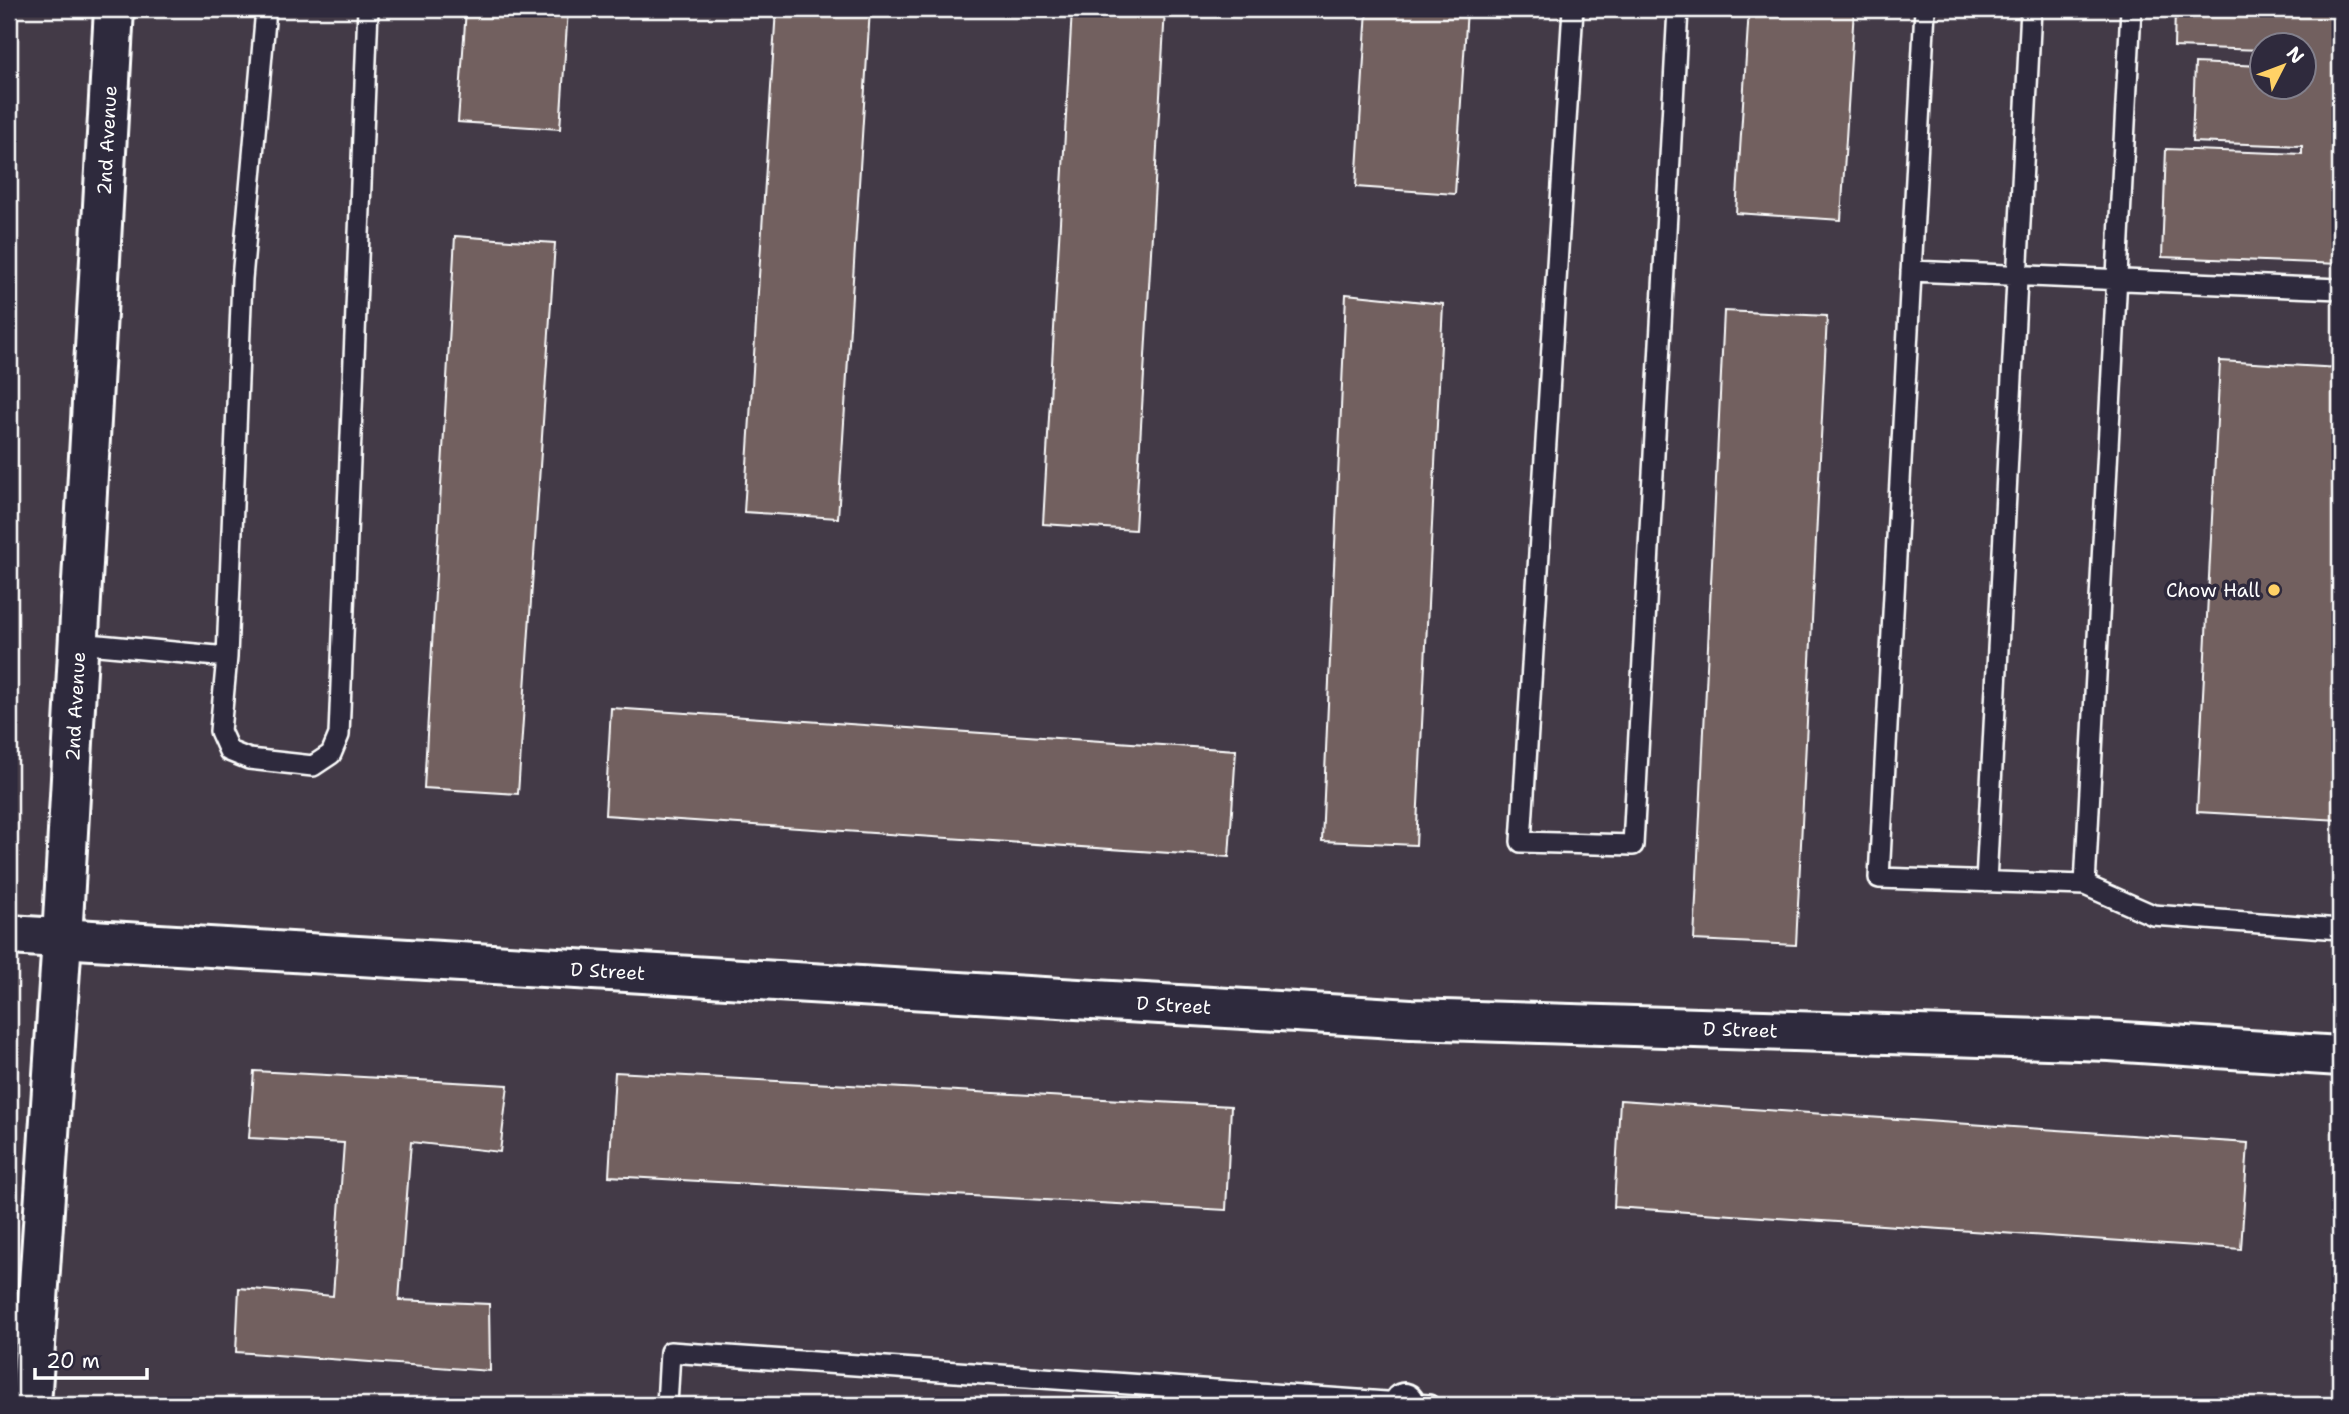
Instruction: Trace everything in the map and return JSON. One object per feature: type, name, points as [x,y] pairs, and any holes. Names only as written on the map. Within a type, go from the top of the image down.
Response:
[{"type":"street","name":"2nd Avenue","points":[[31,1405],[62,939],[114,9]]},
{"type":"street","name":"D Street","points":[[9,935],[1397,1018],[2109,1041],[2340,1056]]},
{"type":"lane","points":[[266,9],[242,279],[227,657],[220,731],[229,751],[248,759],[313,766],[331,754],[339,735],[368,9]]},
{"type":"lane","points":[[1573,9],[1521,842],[1633,845],[1678,9]]},
{"type":"lane","points":[[1924,9],[1880,878],[2085,885],[2153,915],[2340,929]]},
{"type":"lane","points":[[1986,882],[2031,9]]},
{"type":"lane","points":[[2085,885],[2131,9]]},
{"type":"lane","points":[[1911,271],[2340,289]]},
{"type":"lane","points":[[78,643],[227,657]]},
{"type":"lane","points":[[667,1405],[670,1352],[1412,1405]]},
{"type":"building","points":[[466,9],[568,9],[560,129],[458,122]]},
{"type":"building","points":[[776,9],[870,9],[838,518],[744,512]]},
{"type":"building","points":[[1072,9],[1165,9],[1135,530],[1043,524]]},
{"type":"building","points":[[1367,9],[1467,9],[1455,194],[1356,187]]},
{"type":"building","points":[[1749,9],[1854,9],[1841,220],[1736,213]]},
{"type":"building","points":[[2175,9],[2340,9],[2340,264],[2162,257],[2166,149],[2302,154],[2302,146],[2192,142],[2195,63],[2248,65],[2248,102],[2318,102],[2318,32],[2248,32],[2248,50],[2174,47]]},
{"type":"building","points":[[455,236],[555,243],[518,794],[424,788]]},
{"type":"building","points":[[1346,294],[1443,304],[1416,845],[1322,841]]},
{"type":"building","points":[[1724,311],[1827,316],[1796,945],[1694,940]]},
{"type":"building","name":"Chow Hall","points":[[2220,361],[2340,368],[2340,820],[2197,812]]},
{"type":"building","points":[[611,708],[1236,750],[1229,857],[605,815]]},
{"type":"building","points":[[254,1071],[508,1085],[500,1152],[411,1142],[399,1300],[489,1304],[490,1371],[236,1352],[239,1288],[333,1296],[344,1143],[249,1138]]},
{"type":"building","points":[[615,1072],[1231,1106],[1226,1210],[609,1176]]},
{"type":"building","points":[[1620,1100],[2248,1143],[2241,1249],[1614,1207]]},
{"type":"place","name":"Chow Hall","points":[[2274,590]]}]
